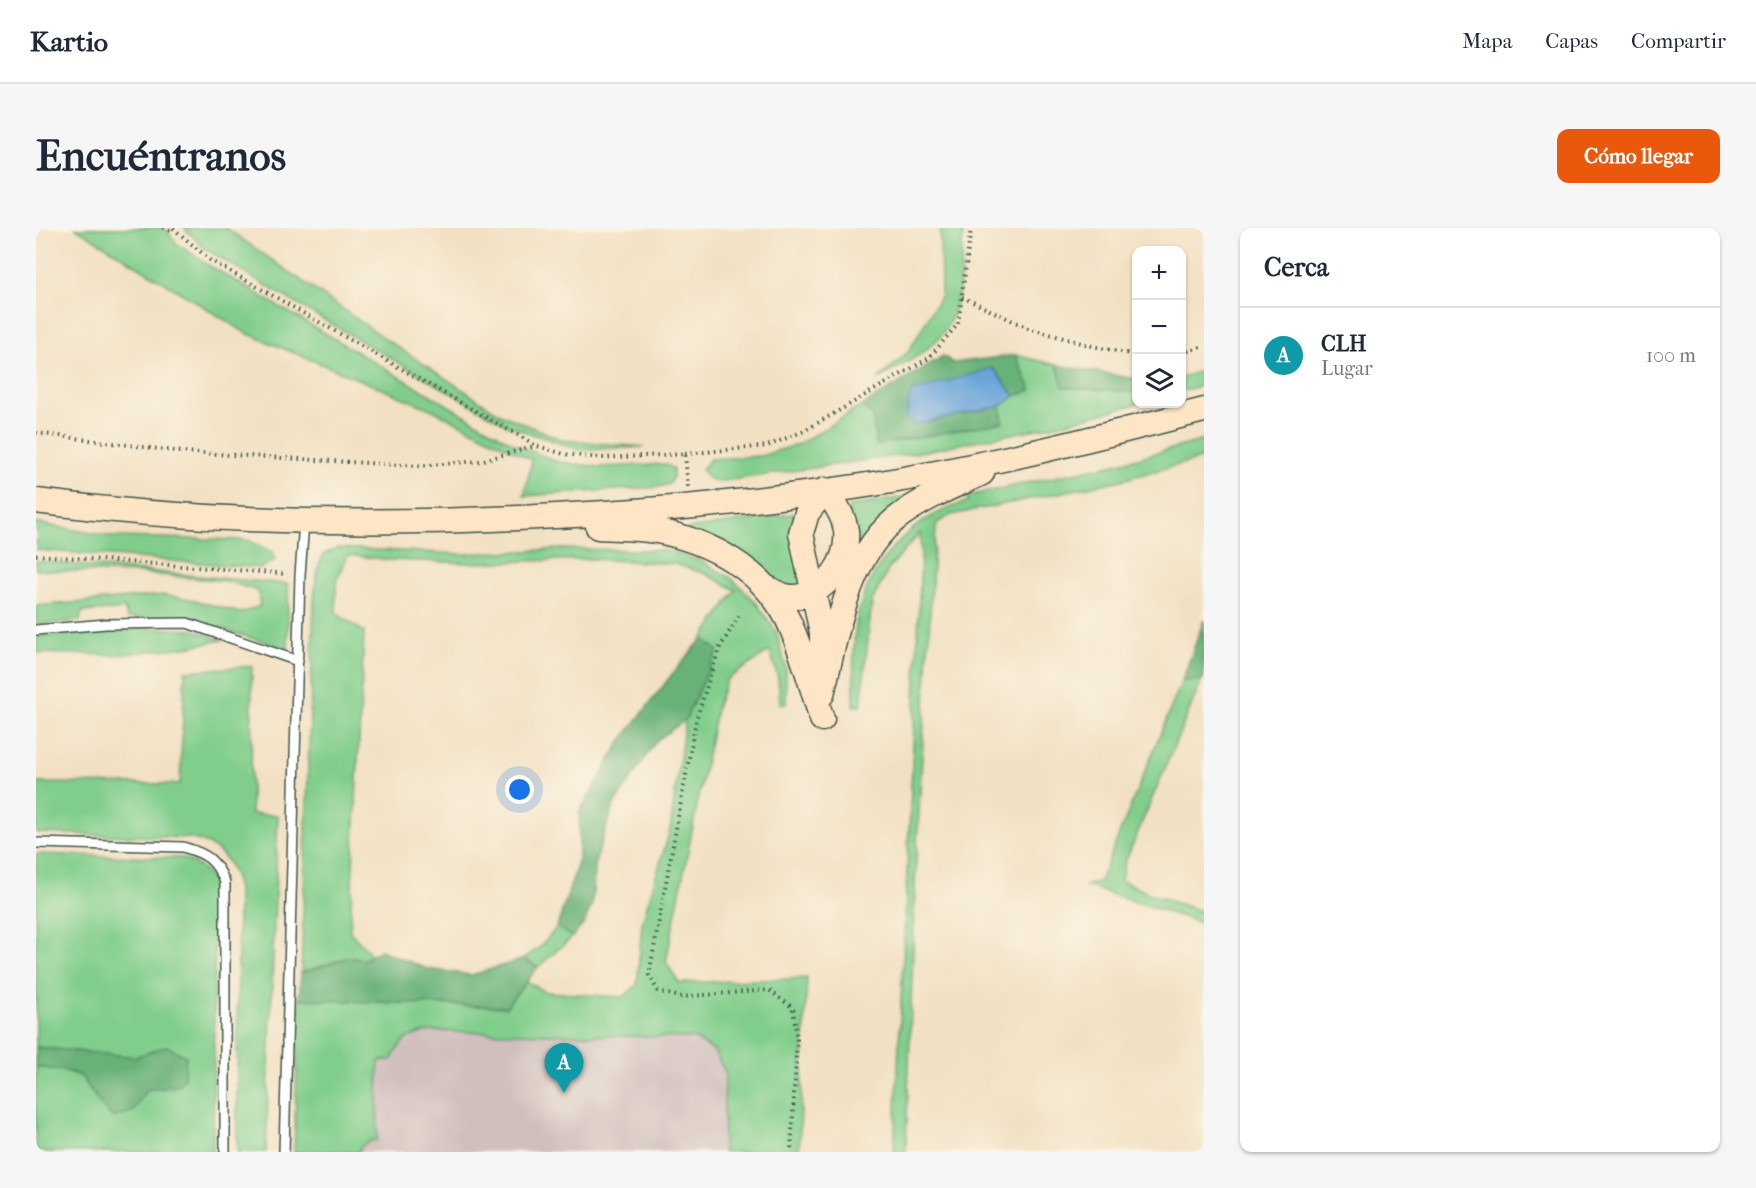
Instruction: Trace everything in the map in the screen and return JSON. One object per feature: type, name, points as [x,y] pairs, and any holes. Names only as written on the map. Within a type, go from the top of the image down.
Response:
[{"type":"street","points":[[36,501],[103,510],[197,518],[304,522],[496,520],[689,507],[886,482],[1020,456],[1204,410]]},
{"type":"street","points":[[822,694],[848,591],[860,563],[876,540],[898,517],[932,496],[1020,456]]},
{"type":"street","points":[[822,633],[846,547],[846,529],[838,507],[825,490]]},
{"type":"street","points":[[764,586],[787,619],[805,664],[822,720],[822,633],[801,533],[807,513],[825,490]]},
{"type":"street","points":[[496,520],[665,533],[714,549],[743,566],[764,586],[778,595],[794,597],[812,591],[838,570]]},
{"type":"lane","points":[[284,1152],[300,576],[304,522]]},
{"type":"lane","points":[[36,630],[106,624],[187,623],[298,661]]},
{"type":"lane","points":[[36,843],[183,847],[203,853],[218,866],[225,882],[225,1152]]},
{"type":"path","points":[[164,228],[174,230],[210,261],[496,425],[537,446],[564,454],[600,458],[685,454],[767,446],[804,431],[929,358],[958,324],[971,228]]},
{"type":"path","points":[[962,297],[1028,328],[1092,346],[1132,354]]},
{"type":"path","points":[[1186,352],[1204,346]]},
{"type":"path","points":[[36,433],[182,452],[417,466],[480,461],[537,446]]},
{"type":"path","points":[[685,454],[689,507]]},
{"type":"path","points":[[36,555],[300,576]]},
{"type":"path","points":[[739,616],[719,649],[696,720],[649,975],[658,991],[680,997],[769,990],[793,1008],[797,1039],[790,1152]]},
{"type":"shaded area","points":[[347,1000],[773,1017],[769,1152],[342,1152]]},
{"type":"green space","points":[[76,228],[165,228],[176,243],[210,266],[516,445],[559,462],[599,467],[666,464],[673,469],[673,477],[669,484],[659,487],[524,496],[532,460],[433,410],[246,333]]},
{"type":"green space","points":[[184,228],[226,228],[390,342],[500,414],[563,440],[643,447],[579,450],[509,426],[205,249]]},
{"type":"green space","points":[[940,228],[963,228],[960,282],[950,322],[930,347],[878,379],[909,351],[941,295]]},
{"type":"green space","points":[[1015,355],[1057,365],[1064,387],[1132,392],[1132,405],[1057,425],[910,454],[716,482],[709,479],[702,470],[710,459],[761,456],[799,444],[862,406],[873,416],[876,445],[1002,422],[1001,406],[1015,396],[1031,390]]},
{"type":"green space","points":[[1015,355],[1031,390],[1015,396],[993,368],[912,425],[1001,406],[1003,422],[876,445],[873,416],[862,406],[943,356],[953,363]]},
{"type":"green space","points":[[1057,365],[1132,378],[1132,392],[1063,387]]},
{"type":"green space","points":[[1204,370],[1204,385],[1186,390],[1186,376]]},
{"type":"green space","points":[[1204,440],[1204,458],[1122,480],[951,515],[937,523],[916,861],[906,1152],[894,1152],[916,681],[920,533],[890,567],[872,601],[861,706],[854,706],[855,630],[867,587],[884,558],[907,534],[934,515],[968,501],[967,496],[1115,464]]},
{"type":"green space","points":[[920,494],[862,543],[852,548],[848,507]]},
{"type":"green space","points":[[797,513],[805,588],[793,590],[680,530]]},
{"type":"green space","points":[[36,523],[114,537],[248,540],[274,553],[275,560],[261,568],[37,550]]},
{"type":"green space","points":[[338,548],[462,554],[560,549],[665,550],[699,560],[731,578],[756,602],[777,633],[786,669],[786,704],[780,703],[778,678],[770,651],[727,679],[717,705],[666,962],[679,983],[807,978],[799,1152],[723,1152],[725,1072],[714,1051],[694,1038],[431,1031],[406,1039],[391,1060],[379,1061],[377,1140],[366,1143],[358,1152],[294,1152],[299,999],[505,1007],[527,981],[545,992],[623,997],[637,985],[642,923],[670,830],[685,720],[718,651],[702,639],[736,590],[706,574],[675,564],[594,559],[469,563],[392,560],[347,555],[336,582],[336,613],[364,632],[350,932],[372,955],[363,960],[349,957],[301,973],[315,590],[321,560],[325,554]]},
{"type":"green space","points":[[36,561],[288,584],[288,648],[187,618],[127,618],[125,609],[81,612],[80,621],[36,624],[36,606],[163,595],[190,599],[241,613],[260,606],[258,591],[225,581],[138,573],[36,570]]},
{"type":"green space","points":[[1204,620],[1204,676],[1202,680],[1182,681]]},
{"type":"green space","points":[[146,628],[194,630],[222,640],[186,647],[116,655],[36,653],[36,636]]},
{"type":"green space","points":[[702,639],[718,650],[685,720],[656,741],[614,805],[596,859],[592,904],[584,924],[572,937],[557,927],[579,859],[579,813],[621,741]]},
{"type":"green space","points":[[252,666],[251,814],[278,815],[266,1152],[237,1152],[238,889],[232,869],[217,849],[190,838],[36,833],[36,783],[180,784],[185,671]]},
{"type":"green space","points":[[1202,680],[1124,865],[1121,880],[1148,893],[1204,912],[1204,924],[1086,886],[1100,881],[1182,681]]},
{"type":"green space","points":[[36,854],[183,858],[206,872],[215,886],[213,1152],[36,1152],[36,1067],[66,1071],[81,1076],[101,1105],[134,1110],[146,1090],[177,1086],[166,1046],[136,1057],[36,1047]]},
{"type":"green space","points":[[557,927],[572,937],[538,967],[524,959],[542,945]]},
{"type":"green space","points":[[380,950],[428,969],[471,975],[524,959],[538,967],[506,1007],[299,999],[301,973],[349,957],[363,960]]},
{"type":"green space","points":[[166,1046],[186,1056],[184,1079],[177,1086],[146,1090],[134,1111],[113,1118],[81,1076],[66,1071],[36,1067],[36,1047],[135,1057]]},
{"type":"water","points":[[993,368],[1015,396],[1001,406],[912,425],[906,414],[911,392]]},
{"type":"place","name":"CLH","points":[[564,1093]]}]
